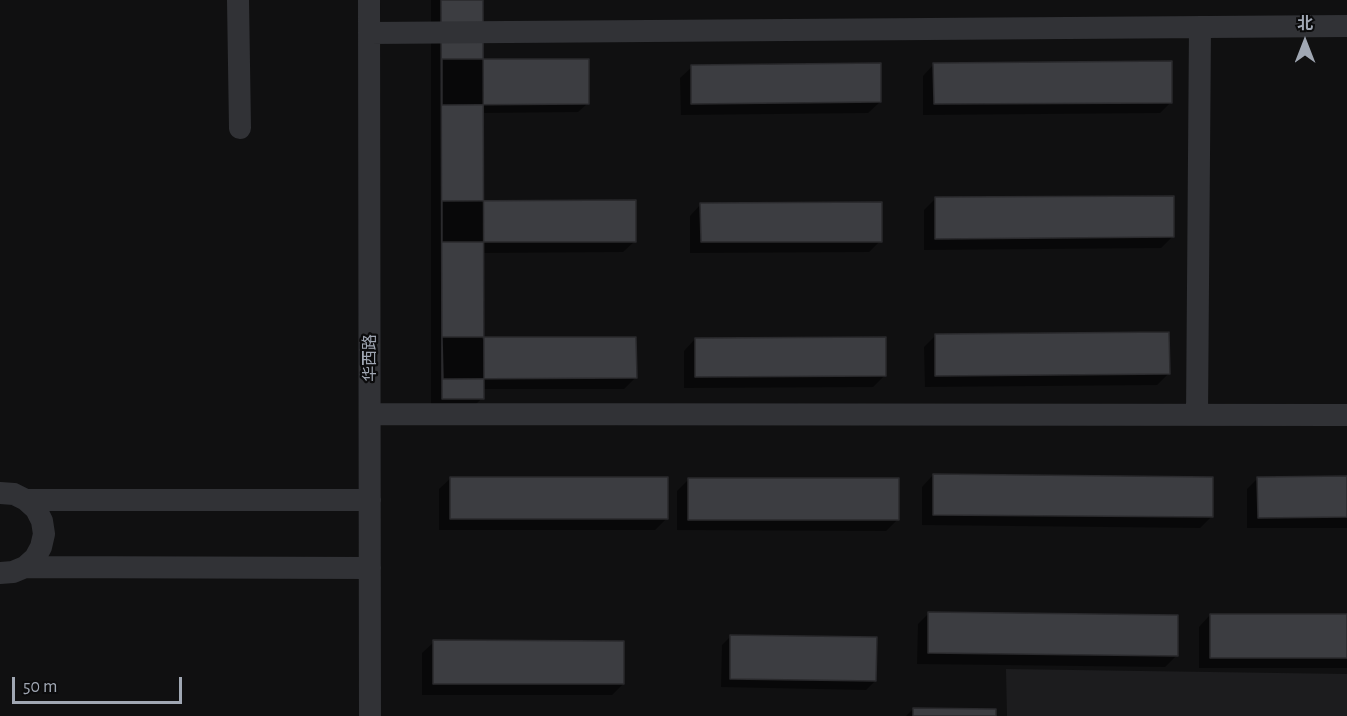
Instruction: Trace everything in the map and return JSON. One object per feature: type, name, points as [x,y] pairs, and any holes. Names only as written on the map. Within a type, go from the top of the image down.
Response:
[{"type":"street","points":[[238,0],[240,128]]},
{"type":"street","name":"华西路","points":[[369,0],[370,716]]},
{"type":"street","points":[[369,33],[1347,26]]},
{"type":"street","points":[[1197,415],[1200,27]]},
{"type":"street","points":[[370,414],[1347,415]]},
{"type":"street","points":[[0,493],[14,494],[26,500],[36,509],[42,521],[44,534],[35,558],[25,567],[13,572],[0,573]]},
{"type":"street","points":[[26,500],[370,500]]},
{"type":"street","points":[[25,567],[370,568]]},
{"type":"shaded area","points":[[1006,669],[1347,674],[1347,716],[1007,716]]},
{"type":"building","points":[[441,0],[483,0],[484,399],[442,399]]},
{"type":"building","points":[[442,59],[589,59],[589,104],[442,105]]},
{"type":"building","points":[[1172,61],[1172,103],[934,104],[933,63]]},
{"type":"building","points":[[881,63],[881,102],[691,104],[691,65]]},
{"type":"building","points":[[1174,196],[1174,237],[935,239],[935,197]]},
{"type":"building","points":[[636,200],[636,242],[442,242],[442,201]]},
{"type":"building","points":[[882,202],[882,242],[701,242],[700,203]]},
{"type":"building","points":[[1169,332],[1170,374],[935,376],[935,334]]},
{"type":"building","points":[[442,337],[636,337],[637,378],[443,379]]},
{"type":"building","points":[[886,337],[886,376],[695,377],[695,338]]},
{"type":"building","points":[[933,474],[1213,477],[1213,517],[933,515]]},
{"type":"building","points":[[1347,476],[1347,517],[1258,518],[1257,477]]},
{"type":"building","points":[[450,477],[668,477],[668,519],[450,519]]},
{"type":"building","points":[[688,478],[899,478],[899,520],[688,520]]},
{"type":"building","points":[[928,612],[1178,615],[1178,656],[928,653]]},
{"type":"building","points":[[1210,614],[1347,614],[1347,658],[1210,658]]},
{"type":"building","points":[[730,635],[877,637],[876,681],[730,679]]},
{"type":"building","points":[[433,640],[624,641],[624,684],[433,684]]},
{"type":"building","points":[[913,708],[996,709],[996,716],[913,716]]}]
